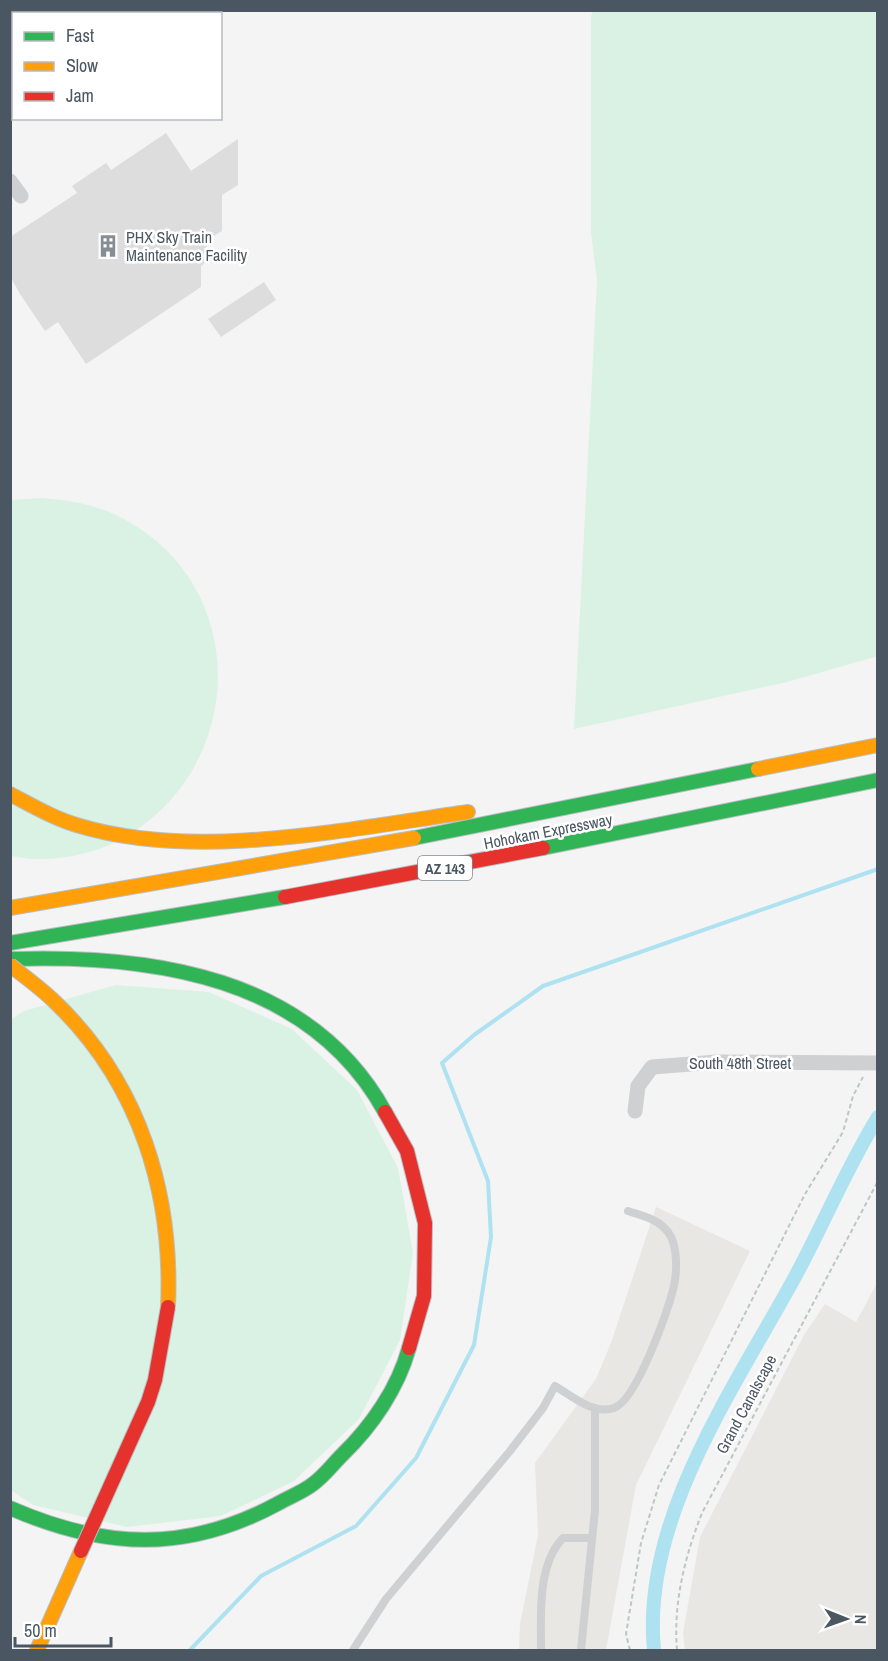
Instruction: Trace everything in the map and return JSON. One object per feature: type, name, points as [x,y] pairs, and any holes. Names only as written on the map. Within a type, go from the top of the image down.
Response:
[{"type":"highway","name":"Hohokam Expressway","points":[[10,908],[376,846],[878,745]]},
{"type":"highway","points":[[10,794],[51,816],[95,832],[141,840],[195,842],[363,827],[497,807],[615,785],[727,777]]},
{"type":"highway","name":"Hohokam Expressway","points":[[10,943],[378,881],[878,780]]},
{"type":"highway","points":[[10,959],[90,959],[176,971],[256,996],[313,1028],[357,1070],[381,1100],[399,1132],[420,1191],[428,1257],[420,1324],[397,1385],[372,1425],[356,1445],[327,1474],[293,1498],[230,1527],[192,1537],[152,1540],[109,1538],[74,1532],[10,1508]]},
{"type":"highway","points":[[10,965],[69,1016],[116,1077],[148,1144],[158,1177],[167,1224],[170,1300],[165,1340],[156,1378],[142,1416],[37,1650]]},
{"type":"street","points":[[10,181],[21,196]]},
{"type":"street","name":"South 48th Street","points":[[635,1111],[638,1086],[652,1067],[717,1062],[877,1063]]},
{"type":"lane","points":[[353,1650],[386,1599],[510,1451],[543,1408],[555,1386],[595,1408],[614,1408],[623,1403],[632,1393],[646,1363],[674,1285],[676,1254],[669,1232],[653,1219],[628,1211]]},
{"type":"lane","points":[[581,1650],[595,1510],[595,1408]]},
{"type":"lane","points":[[541,1650],[541,1603],[552,1550],[563,1539],[591,1538]]},
{"type":"path","points":[[630,1650],[626,1634],[641,1543],[658,1485],[805,1194],[843,1132],[853,1096],[863,1076],[877,1063]]},
{"type":"path","name":"Grand Canalscape","points":[[677,1650],[681,1585],[690,1545],[702,1513],[878,1181]]},
{"type":"shaded area","points":[[656,1207],[750,1251],[636,1485],[606,1650],[519,1650],[520,1624],[538,1535],[535,1463],[596,1379],[611,1343]]},
{"type":"shaded area","points":[[877,1283],[877,1650],[685,1650],[683,1633],[700,1537],[804,1335],[825,1304],[856,1322]]},
{"type":"green space","points":[[593,11],[877,11],[878,656],[787,682],[574,729],[597,281],[591,232],[591,16]]},
{"type":"green space","points":[[41,498],[84,504],[114,514],[166,549],[195,587],[212,631],[218,677],[212,723],[194,767],[165,806],[125,837],[112,844],[70,857],[55,859],[11,856],[11,500]]},
{"type":"green space","points":[[116,985],[209,992],[292,1029],[357,1090],[398,1168],[413,1253],[400,1340],[359,1419],[294,1481],[221,1516],[127,1527],[33,1505],[11,1490],[10,1020],[24,1011]]},
{"type":"building","name":"PHX Sky Train Maintenance Facility","points":[[166,133],[191,171],[238,139],[238,185],[222,195],[222,231],[207,240],[206,262],[201,266],[201,287],[86,364],[58,322],[45,331],[20,294],[10,276],[10,237],[77,193],[72,186],[106,163],[111,170]]},
{"type":"building","points":[[264,282],[276,300],[221,337],[208,319]]},
{"type":"waterway","points":[[190,1650],[261,1576],[356,1526],[416,1458],[474,1345],[491,1237],[488,1181],[442,1063],[474,1035],[543,986],[878,869]]},
{"type":"waterway","points":[[654,1650],[654,1601],[662,1551],[677,1503],[721,1408],[796,1275],[856,1155],[878,1117]]},
{"type":"traffic: fast","points":[[414,838],[758,769]]},
{"type":"traffic: fast","points":[[543,848],[878,780]]},
{"type":"traffic: fast","points":[[10,943],[285,897]]},
{"type":"traffic: fast","points":[[10,959],[118,962],[171,969],[222,983],[271,1003],[315,1030],[353,1066],[385,1112]]},
{"type":"traffic: fast","points":[[10,1508],[79,1532],[112,1538],[145,1540],[177,1538],[210,1531],[243,1520],[305,1490],[325,1474],[364,1432],[383,1406],[398,1378],[409,1348]]},
{"type":"traffic: slow","points":[[758,769],[878,745]]},
{"type":"traffic: slow","points":[[10,794],[53,816],[80,826],[125,836],[173,841],[223,841],[324,833],[468,812]]},
{"type":"traffic: slow","points":[[10,908],[414,838]]},
{"type":"traffic: slow","points":[[10,965],[51,998],[85,1035],[110,1069],[130,1105],[157,1182],[168,1265],[168,1307]]},
{"type":"traffic: slow","points":[[37,1650],[81,1551]]},
{"type":"traffic: jam","points":[[285,897],[543,848]]},
{"type":"traffic: jam","points":[[385,1112],[407,1151],[425,1223],[424,1296],[409,1348]]},
{"type":"traffic: jam","points":[[81,1551],[148,1402],[155,1380],[168,1307]]},
{"type":"place","name":"PHX Sky Train Maintenance Facility","points":[[108,246]]}]
